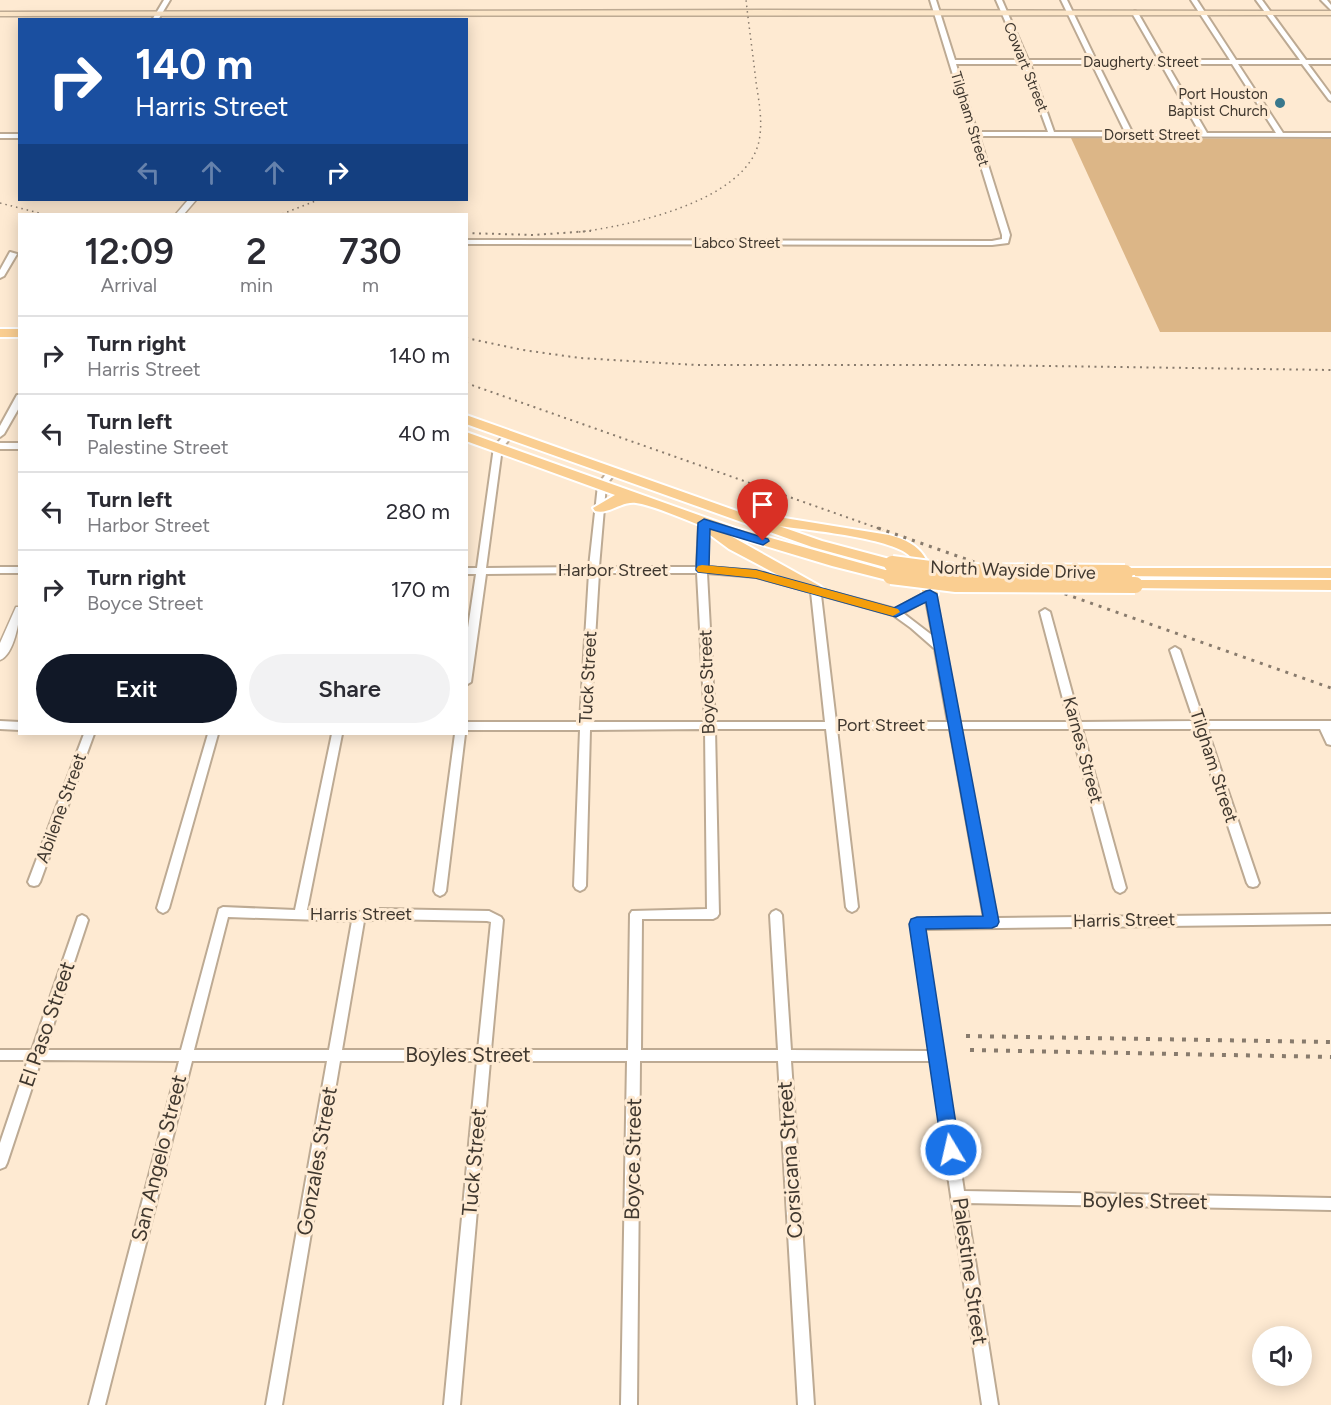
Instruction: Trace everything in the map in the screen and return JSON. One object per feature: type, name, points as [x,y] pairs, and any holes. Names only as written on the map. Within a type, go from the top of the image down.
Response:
[{"type":"main road","points":[[0,14],[157,16],[344,13],[1331,14]]},
{"type":"main road","points":[[0,333],[18,333]]},
{"type":"main road","points":[[0,345],[18,345]]},
{"type":"main road","name":"North Wayside Drive","points":[[468,420],[892,570]]},
{"type":"main road","name":"North Wayside Drive","points":[[468,437],[704,523],[826,561],[892,570],[956,584],[1319,581],[1331,573]]},
{"type":"main road","points":[[600,508],[618,499],[640,499]]},
{"type":"main road","points":[[728,512],[889,539],[907,545],[917,552],[921,559],[930,594]]},
{"type":"main road","points":[[704,523],[734,546],[815,589]]},
{"type":"street","points":[[157,16],[167,0]]},
{"type":"street","name":"Tilgham Street","points":[[933,0],[1006,238]]},
{"type":"street","name":"Cowart Street","points":[[999,0],[1026,62],[1052,135]]},
{"type":"street","points":[[1064,0],[1130,135]]},
{"type":"street","points":[[1194,0],[1281,135]]},
{"type":"street","points":[[1259,0],[1331,99]]},
{"type":"street","points":[[1324,0],[1331,8]]},
{"type":"street","points":[[1135,13],[1205,135]]},
{"type":"street","name":"Daugherty Street","points":[[952,62],[1331,63]]},
{"type":"street","name":"Dorsett Street","points":[[974,134],[1331,135]]},
{"type":"street","points":[[0,136],[18,136]]},
{"type":"street","points":[[181,213],[191,201]]},
{"type":"street","points":[[190,213],[200,201]]},
{"type":"street","name":"Labco Street","points":[[468,242],[993,243],[1005,241],[1006,238]]},
{"type":"street","points":[[0,276],[14,254]]},
{"type":"street","points":[[0,434],[18,401]]},
{"type":"street","points":[[468,668],[498,447],[509,435]]},
{"type":"street","points":[[0,446],[18,446]]},
{"type":"street","points":[[602,485],[612,472]]},
{"type":"street","name":"Tuck Street","points":[[580,886],[585,725],[594,570],[602,485]]},
{"type":"street","name":"Boyce Street","points":[[629,1405],[636,914],[713,914],[710,725],[702,570],[704,523]]},
{"type":"street","points":[[0,570],[18,570]]},
{"type":"street","name":"Harbor Street","points":[[468,571],[702,570],[756,574],[896,612]]},
{"type":"street","points":[[815,589],[852,907]]},
{"type":"street","points":[[940,648],[896,612],[930,594],[992,922]]},
{"type":"street","name":"Karnes Street","points":[[1045,612],[1120,888]]},
{"type":"street","points":[[0,656],[18,615]]},
{"type":"street","name":"Tilgham Street","points":[[1176,650],[1252,883]]},
{"type":"street","points":[[0,725],[18,726]]},
{"type":"street","points":[[1327,725],[1331,741]]},
{"type":"street","name":"Port Street","points":[[468,726],[1327,725]]},
{"type":"street","name":"Abilene Street","points":[[34,882],[89,735]]},
{"type":"street","points":[[163,908],[213,735]]},
{"type":"street","points":[[300,914],[337,735]]},
{"type":"street","points":[[440,891],[459,735]]},
{"type":"street","name":"Harris Street","points":[[223,912],[358,917],[380,914],[478,915],[489,916],[497,920]]},
{"type":"street","name":"San Angelo Street","points":[[96,1405],[223,912]]},
{"type":"street","name":"Corsicana Street","points":[[776,915],[806,1405]]},
{"type":"street","name":"Gonzales Street","points":[[274,1405],[358,917]]},
{"type":"street","name":"Harris Street","points":[[917,924],[1331,919]]},
{"type":"street","name":"El Paso Street","points":[[0,1162],[82,920]]},
{"type":"street","name":"Tuck Street","points":[[452,1405],[497,920]]},
{"type":"street","name":"Palestine Street","points":[[917,924],[990,1405]]},
{"type":"street","name":"Boyles Street","points":[[0,1055],[937,1056]]},
{"type":"street","name":"Boyles Street","points":[[959,1197],[1331,1204]]},
{"type":"shaded area","points":[[1071,138],[1331,139],[1331,332],[1160,332]]},
{"type":"railway","points":[[582,232],[627,224],[683,207],[710,195],[733,180],[750,162],[759,141],[761,119],[746,0]]},
{"type":"railway","points":[[285,213],[315,201]]},
{"type":"railway","points":[[0,203],[39,213]]},
{"type":"railway","points":[[582,232],[591,231]]},
{"type":"railway","points":[[468,233],[533,235],[582,232]]},
{"type":"railway","points":[[468,338],[523,350],[580,358],[696,365],[978,365],[1331,370]]},
{"type":"railway","points":[[468,384],[883,530]]},
{"type":"railway","points":[[878,528],[1331,688]]},
{"type":"railway","points":[[966,1036],[1331,1042]]},
{"type":"railway","points":[[970,1050],[1331,1057]]},
{"type":"slow traffic","points":[[702,569],[756,574],[893,612]]},
{"type":"place","name":"Port Houston Baptist Church","points":[[1280,103]]},
{"type":"route","points":[[763,541],[704,523],[702,570],[756,574],[896,612],[915,604],[930,594],[992,922],[917,924],[951,1150]]}]
